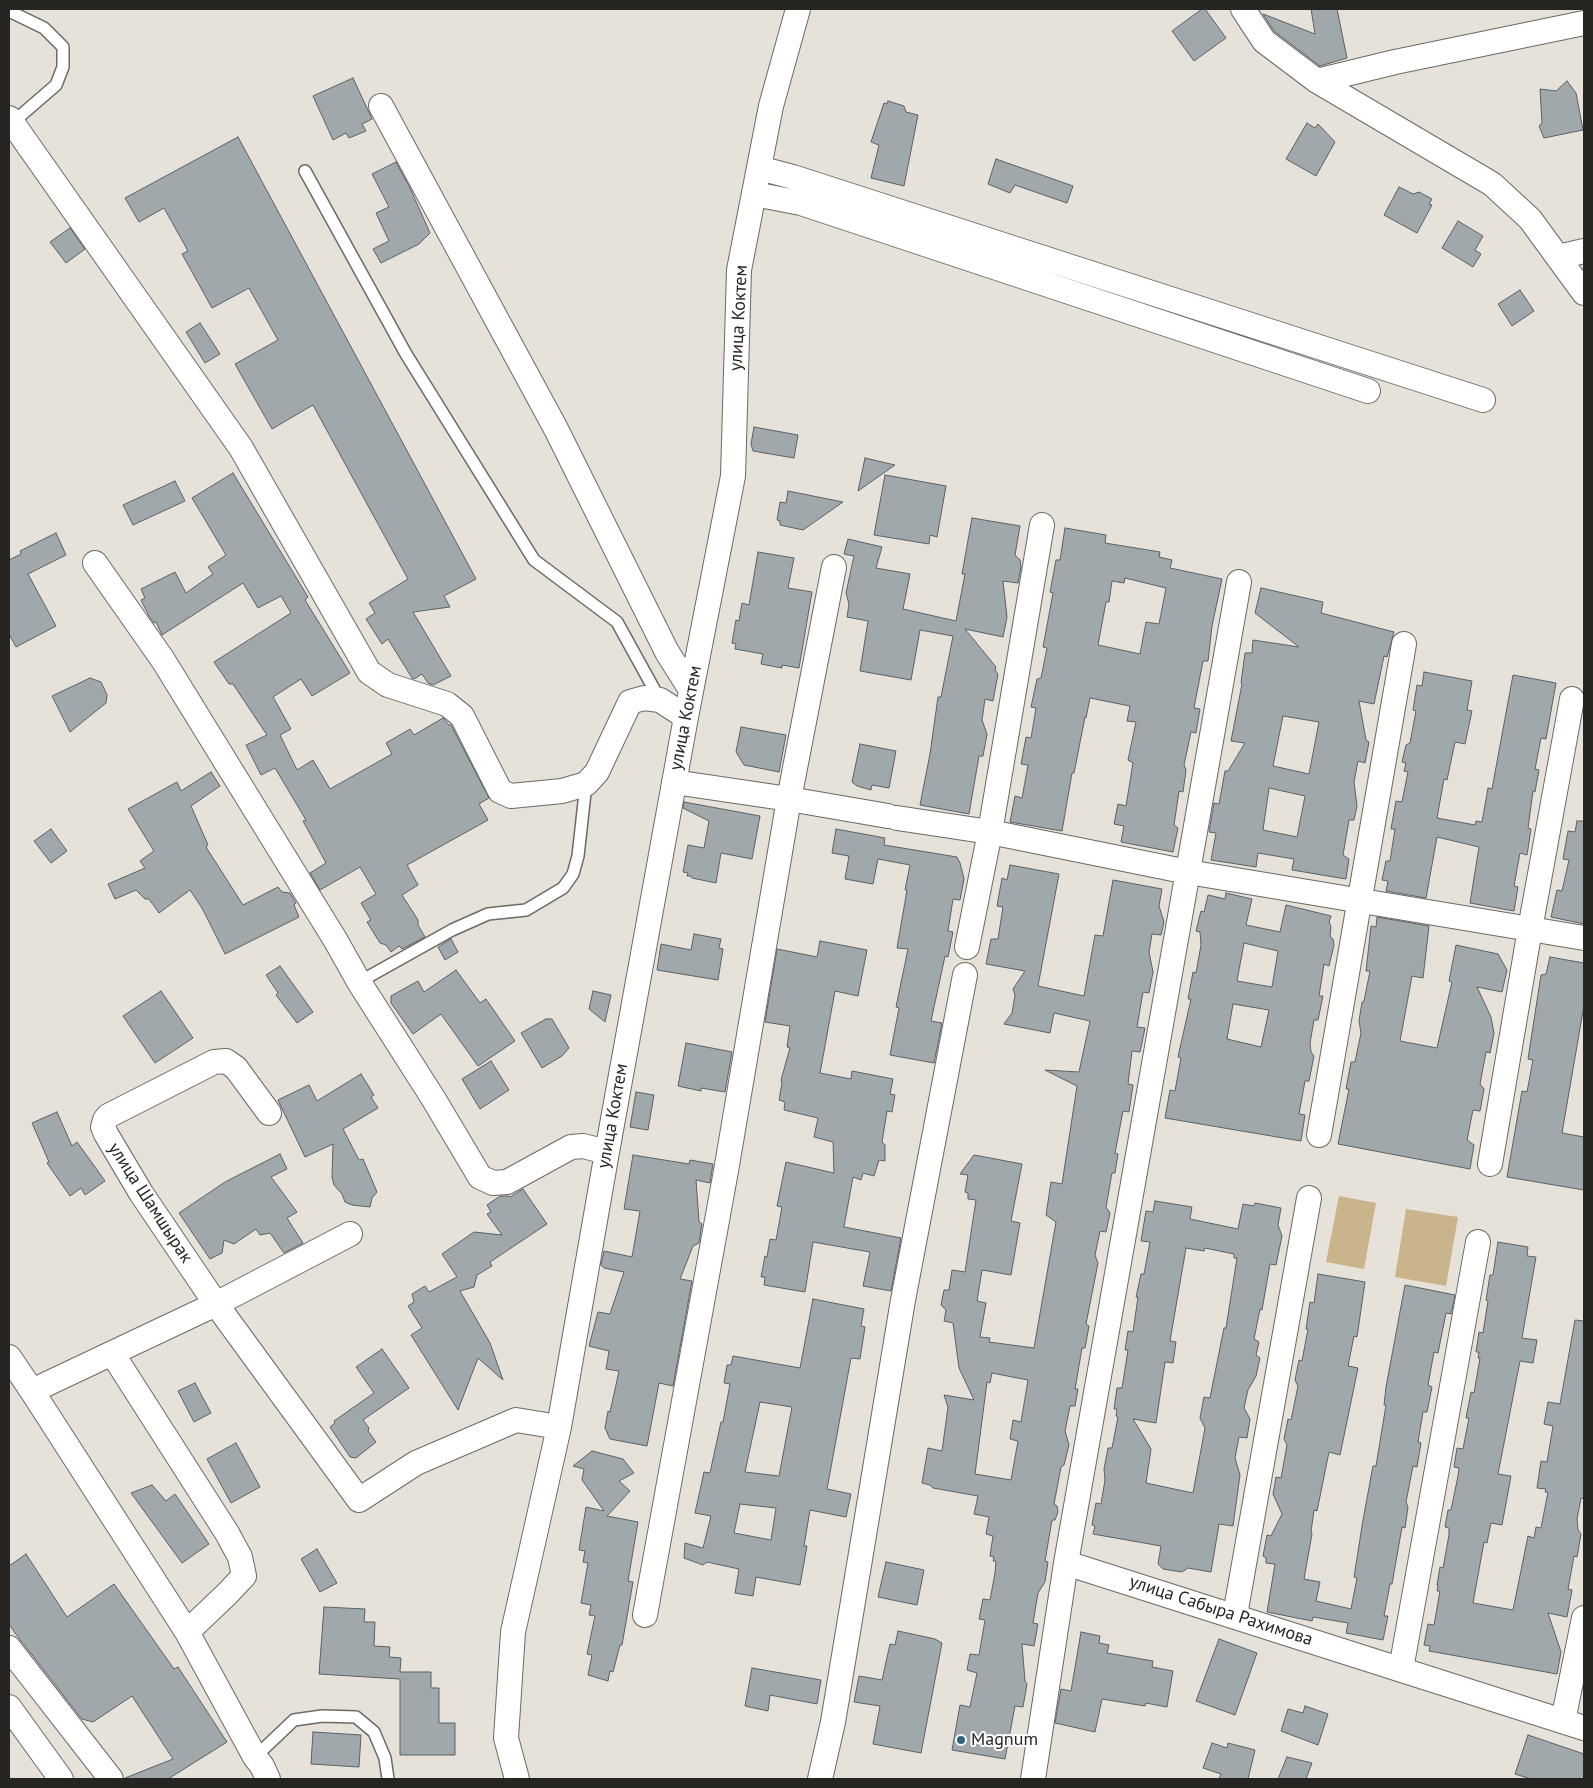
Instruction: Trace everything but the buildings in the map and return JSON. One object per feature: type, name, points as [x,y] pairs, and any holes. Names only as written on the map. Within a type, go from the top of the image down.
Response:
[{"type":"street","name":"улица Коктем","points":[[517,1779],[506,1738],[513,1632],[559,1427],[674,782],[733,476],[739,270],[771,106],[798,9]]},
{"type":"street","points":[[1242,9],[1264,41],[1317,81],[1492,184],[1530,219],[1584,293]]},
{"type":"street","points":[[1317,81],[1395,62],[1584,23]]},
{"type":"street","points":[[381,106],[556,429],[667,652],[691,690]]},
{"type":"street","points":[[11,120],[241,448],[369,672],[388,685],[447,704],[462,716],[500,791],[511,796],[562,791],[586,784],[597,772],[630,702],[644,698],[660,700],[686,717]]},
{"type":"street","points":[[759,168],[802,180],[1483,400]]},
{"type":"street","points":[[754,194],[801,203],[1368,392]]},
{"type":"street","points":[[1558,257],[1584,251]]},
{"type":"street","points":[[967,947],[990,832],[1042,525]]},
{"type":"street","points":[[95,563],[164,660],[331,932],[359,982],[433,1098],[480,1177],[493,1183],[506,1182],[570,1148],[583,1146],[607,1152]]},
{"type":"street","points":[[646,1616],[726,1170],[789,799],[834,567]]},
{"type":"street","points":[[1033,1779],[1066,1563],[1238,582]]},
{"type":"street","points":[[1319,1135],[1404,644]]},
{"type":"street","points":[[1490,1164],[1530,928],[1572,699]]},
{"type":"street","points":[[674,782],[990,832],[1188,872],[1584,938]]},
{"type":"street","points":[[820,1779],[833,1722],[903,1300],[965,975]]},
{"type":"street","name":"улица Шамшырак","points":[[216,1304],[141,1193],[106,1134],[105,1120],[108,1116],[214,1062],[226,1061],[236,1068],[269,1114]]},
{"type":"street","points":[[1235,1615],[1308,1198]]},
{"type":"street","points":[[32,1391],[216,1304],[350,1234]]},
{"type":"street","points":[[1401,1669],[1478,1242]]},
{"type":"street","points":[[216,1304],[359,1500],[416,1463],[516,1420],[559,1427]]},
{"type":"street","points":[[112,1353],[227,1533],[240,1557],[244,1576],[187,1632]]},
{"type":"street","points":[[9,1357],[187,1632],[268,1779]]},
{"type":"street","name":"улица Сабыра Рахимова","points":[[1066,1563],[1574,1724]]},
{"type":"street","points":[[1574,1724],[1584,1618]]},
{"type":"street","points":[[9,1648],[111,1779]]},
{"type":"street","points":[[9,1707],[61,1779]]},
{"type":"lane","points":[[9,11],[44,28],[63,47],[63,67],[56,85],[11,120]]},
{"type":"lane","points":[[305,171],[406,354],[534,560],[616,622],[660,700]]},
{"type":"lane","points":[[359,982],[461,926],[488,914],[526,910],[563,888],[573,874],[578,856],[586,784]]},
{"type":"lane","points":[[255,1757],[294,1720],[322,1716],[356,1717],[374,1732],[384,1758],[388,1779]]},
{"type":"shaded area","points":[[1339,1196],[1376,1203],[1364,1269],[1326,1262]]},
{"type":"shaded area","points":[[1406,1209],[1458,1217],[1446,1286],[1395,1277]]},
{"type":"place","name":"Magnum","points":[[961,1740]]}]
